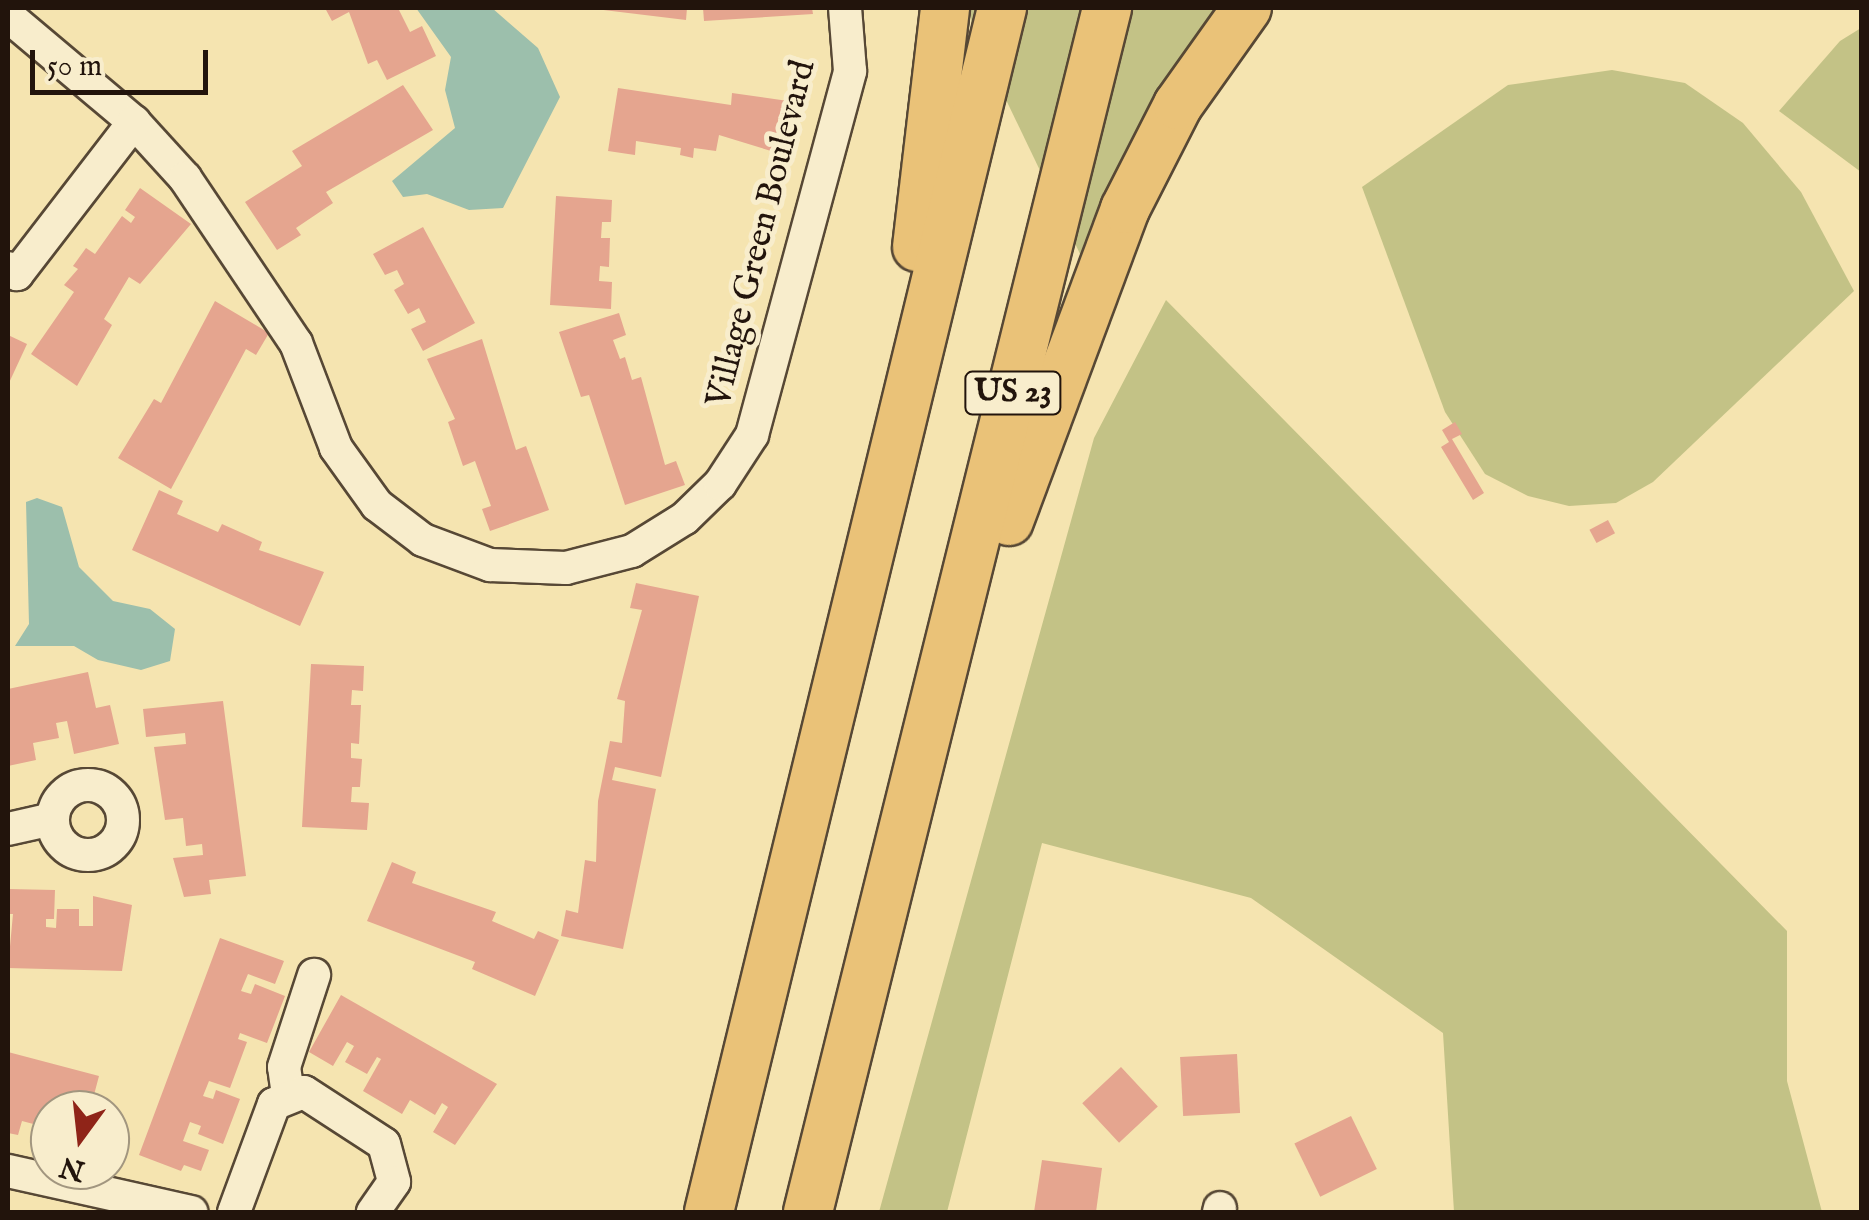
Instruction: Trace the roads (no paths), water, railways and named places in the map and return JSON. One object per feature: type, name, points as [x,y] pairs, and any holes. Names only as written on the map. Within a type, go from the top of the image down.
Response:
[{"type":"highway","points":[[888,472],[945,8]]},
{"type":"highway","name":"US 23","points":[[709,1212],[1002,8]]},
{"type":"highway","name":"US 23","points":[[808,1212],[1107,8]]},
{"type":"highway","points":[[918,779],[1126,209],[1178,105],[1247,8]]},
{"type":"street","name":"Village Green Boulevard","points":[[8,16],[134,122],[184,178],[296,342],[336,448],[377,505],[424,540],[490,565],[566,568],[632,551],[685,518],[720,484],[752,435],[850,71],[845,8]]},
{"type":"street","points":[[8,55],[37,40]]},
{"type":"street","points":[[8,268],[17,274],[134,122]]},
{"type":"street","points":[[8,830],[52,819]]},
{"type":"street","points":[[288,1095],[286,1056],[314,976]]},
{"type":"street","points":[[234,1212],[274,1104],[288,1095],[317,1098],[384,1144],[394,1182],[373,1212]]},
{"type":"street","points":[[8,1171],[191,1212]]}]
